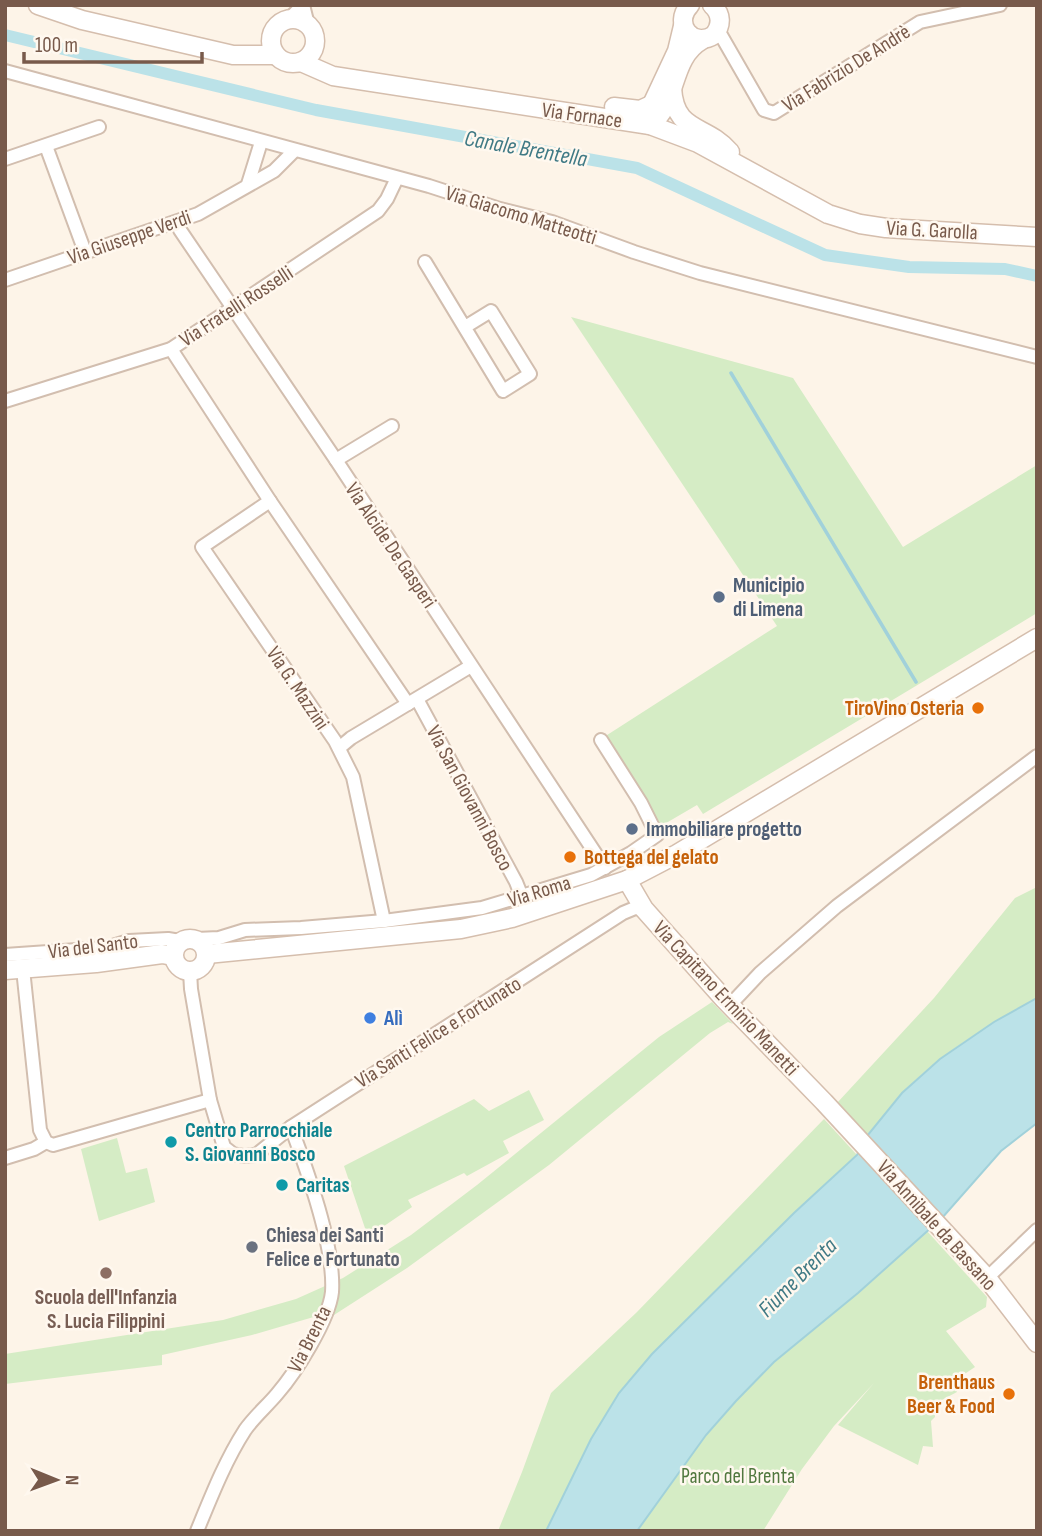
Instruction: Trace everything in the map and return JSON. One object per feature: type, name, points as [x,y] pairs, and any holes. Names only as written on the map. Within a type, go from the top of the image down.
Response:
[{"type":"street","name":"Via Fornace","points":[[38,5],[82,20],[233,55],[274,55],[286,63],[311,61],[333,76],[650,125],[698,143],[828,214]]},
{"type":"street","points":[[252,54],[271,36],[277,25],[289,19],[303,5]]},
{"type":"street","points":[[303,5],[308,25],[315,38],[311,61]]},
{"type":"street","points":[[690,5],[683,16],[677,51],[650,105],[647,116],[650,125],[660,117],[685,54],[710,35],[720,23],[717,7]]},
{"type":"street","name":"Via Fabrizio De Andrè","points":[[710,35],[764,110],[774,113],[920,22],[1000,5]]},
{"type":"street","points":[[289,19],[308,25]]},
{"type":"street","points":[[683,26],[690,36],[710,35]]},
{"type":"street","points":[[271,36],[274,55]]},
{"type":"street","name":"Via Giacomo Matteotti","points":[[5,71],[552,222],[700,273],[1037,357]]},
{"type":"street","points":[[672,88],[673,104],[684,122],[724,146],[743,168]]},
{"type":"street","points":[[484,101],[567,100],[640,110],[650,105]]},
{"type":"street","points":[[5,159],[99,127]]},
{"type":"street","points":[[248,184],[261,142]]},
{"type":"street","points":[[46,146],[85,252]]},
{"type":"street","name":"Via Giuseppe Verdi","points":[[5,280],[177,222],[218,203],[274,171],[293,155],[294,151]]},
{"type":"street","name":"Via Fratelli Rosselli","points":[[5,401],[172,349],[378,211],[397,178]]},
{"type":"street","name":"Via G. Garolla","points":[[828,214],[860,224],[886,228],[1037,237]]},
{"type":"street","name":"Via Alcide De Gasperi","points":[[177,222],[605,868]]},
{"type":"street","points":[[425,262],[503,391],[530,374],[491,311],[465,327]]},
{"type":"street","name":"Via San Giovanni Bosco","points":[[172,349],[270,501],[412,701],[516,882],[522,897]]},
{"type":"street","points":[[336,460],[392,426]]},
{"type":"street","name":"Via G. Mazzini","points":[[270,501],[202,548],[339,748],[354,777],[384,920]]},
{"type":"street","points":[[14,970],[40,1130],[46,1142],[53,1145],[210,1100],[190,971],[182,970],[176,964],[189,948],[293,946],[461,929],[512,918],[627,880],[677,854],[1037,638]]},
{"type":"street","points":[[339,748],[351,738],[471,666]]},
{"type":"street","name":"Via Roma","points":[[189,948],[246,930],[301,928],[482,908],[592,875],[657,835],[641,803],[601,740]]},
{"type":"street","points":[[730,1005],[760,973],[837,906],[1037,756]]},
{"type":"street","name":"Via Capitano Erminio Manetti","points":[[627,880],[644,909],[730,1005],[833,1111]]},
{"type":"street","name":"Via Santi Felice e Fortunato","points":[[210,1100],[224,1147],[233,1154],[256,1155],[291,1127],[622,913],[635,908],[644,909]]},
{"type":"street","points":[[293,946],[301,928]]},
{"type":"street","name":"Via del Santo","points":[[5,955],[106,948],[129,941],[167,939],[189,948]]},
{"type":"street","name":"Via del Santo","points":[[14,970],[96,963],[189,948]]},
{"type":"street","name":"Via Annibale da Bassano","points":[[833,1111],[982,1272],[1037,1343]]},
{"type":"street","name":"Via Brenta","points":[[197,1531],[224,1467],[246,1428],[297,1369],[326,1313],[332,1295],[327,1242],[291,1127]]},
{"type":"street","points":[[5,1158],[34,1149],[46,1142]]},
{"type":"street","points":[[982,1272],[1037,1230]]},
{"type":"green space","points":[[571,317],[793,378],[903,547],[1037,465],[1037,613],[703,814],[697,805],[661,826],[604,737],[777,626]]},
{"type":"green space","points":[[1037,887],[1037,998],[983,1030],[931,1066],[901,1095],[867,1136],[837,1103],[934,998],[1015,898]]},
{"type":"green space","points":[[712,1002],[733,1024],[728,1022],[710,1033],[549,1165],[407,1268],[334,1315],[317,1316],[252,1335],[162,1355],[162,1365],[5,1384],[5,1354],[223,1320],[296,1299],[343,1278],[411,1235],[477,1185],[659,1037]]},
{"type":"green space","points":[[529,1090],[544,1120],[503,1141],[509,1153],[467,1176],[464,1173],[408,1200],[412,1207],[368,1237],[344,1166],[474,1099],[489,1111]]},
{"type":"green space","points":[[824,1119],[857,1155],[652,1354],[619,1393],[591,1439],[546,1531],[498,1531],[551,1393],[637,1312]]},
{"type":"green space","points":[[117,1138],[126,1173],[147,1168],[155,1202],[99,1221],[81,1149]]},
{"type":"green space","name":"Parco del Brenta","points":[[926,1230],[987,1297],[986,1307],[946,1331],[975,1367],[957,1379],[957,1392],[934,1404],[935,1417],[931,1421],[933,1447],[923,1446],[918,1465],[838,1425],[874,1383],[834,1426],[802,1469],[763,1531],[637,1531],[706,1435],[736,1401],[774,1362],[858,1293]]},
{"type":"water","name":"Fiume Brenta","points":[[1037,998],[1037,1123],[1001,1151],[942,1218],[858,1293],[774,1362],[706,1435],[637,1531],[546,1531],[591,1439],[619,1393],[652,1354],[794,1213],[857,1155],[867,1136],[902,1093],[940,1059],[994,1022]]},
{"type":"waterway","name":"Canale Brentella","points":[[5,35],[316,110],[637,168],[825,255],[909,267],[1005,269],[1037,276]]},
{"type":"waterway","points":[[731,373],[916,682]]},
{"type":"place","name":"Municipio di Limena","points":[[719,597]]},
{"type":"place","name":"TiroVino Osteria","points":[[978,708]]},
{"type":"place","name":"Immobiliare progetto","points":[[632,829]]},
{"type":"place","name":"Bottega del gelato","points":[[570,857]]},
{"type":"place","name":"Alì","points":[[370,1018]]},
{"type":"place","name":"Centro Parrocchiale S. Giovanni Bosco","points":[[171,1142]]},
{"type":"place","name":"Caritas","points":[[282,1185]]},
{"type":"place","name":"Chiesa dei Santi Felice e Fortunato","points":[[252,1247]]},
{"type":"place","name":"Scuola dell'Infanzia S. Lucia Filippini","points":[[106,1273]]},
{"type":"place","name":"Brenthaus Beer & Food","points":[[1009,1394]]}]
